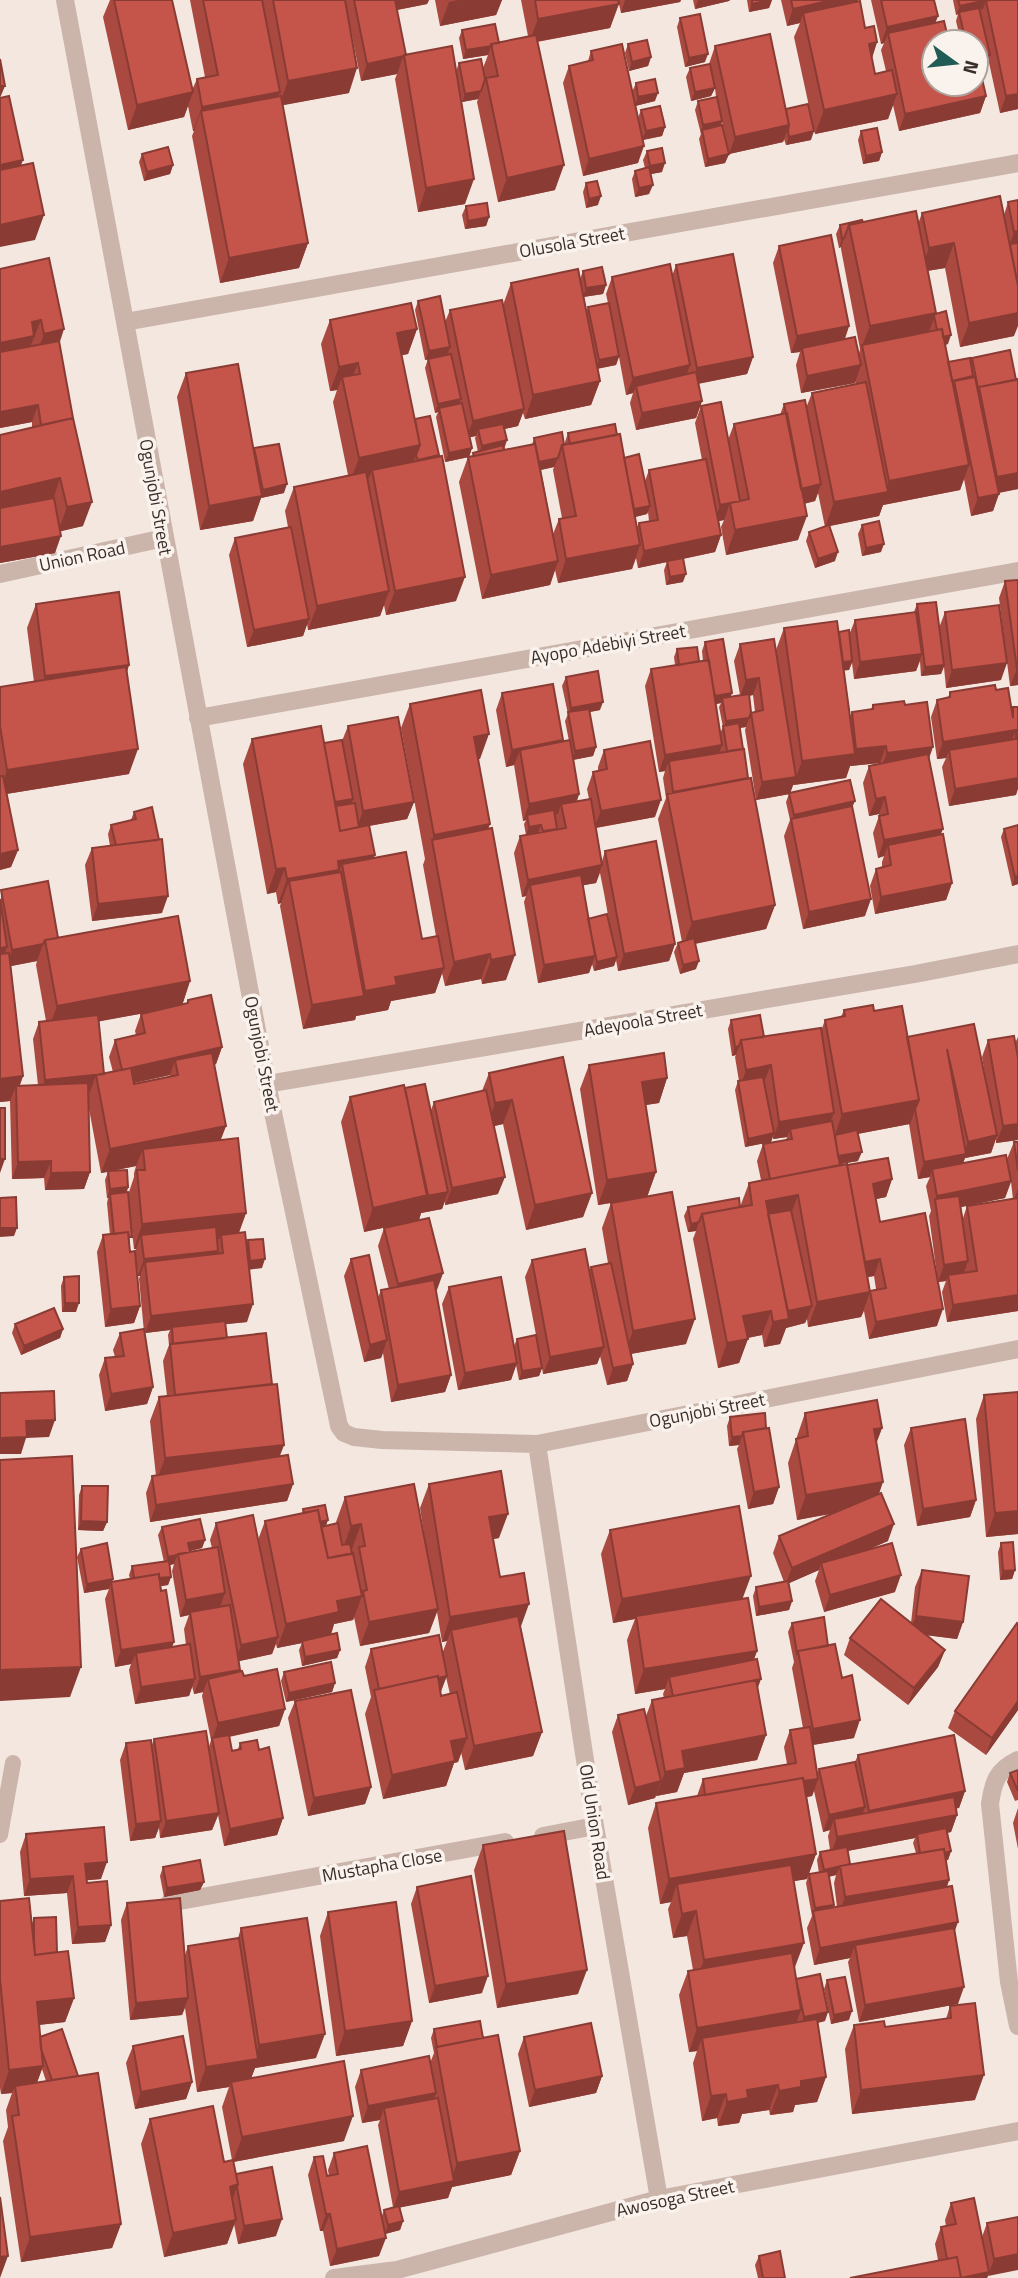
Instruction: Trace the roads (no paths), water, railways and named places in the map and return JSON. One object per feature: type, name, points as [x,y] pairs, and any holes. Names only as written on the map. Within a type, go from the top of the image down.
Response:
[{"type":"street","name":"Ogunjobi Street","points":[[65,0],[163,538],[267,1084],[339,1426],[354,1437],[382,1440],[537,1444],[1018,1349]]},
{"type":"street","name":"Olusola Street","points":[[125,322],[1018,163]]},
{"type":"street","name":"Union Road","points":[[0,573],[163,538]]},
{"type":"street","name":"Ayopo Adebiyi Street","points":[[198,718],[1018,571]]},
{"type":"street","name":"Adeyoola Street","points":[[267,1084],[915,974],[1018,954]]},
{"type":"street","name":"Old Union Road","points":[[537,1444],[595,1826],[659,2199]]},
{"type":"street","points":[[1018,1760],[999,1772],[993,1782],[990,1804],[1009,1982],[1018,2026]]},
{"type":"street","name":"Mustapha Close","points":[[169,1903],[595,1826]]},
{"type":"street","name":"Awosoga Street","points":[[334,2278],[397,2270],[659,2199],[1018,2132]]},
{"type":"lane","points":[[0,1835],[13,1763]]}]
